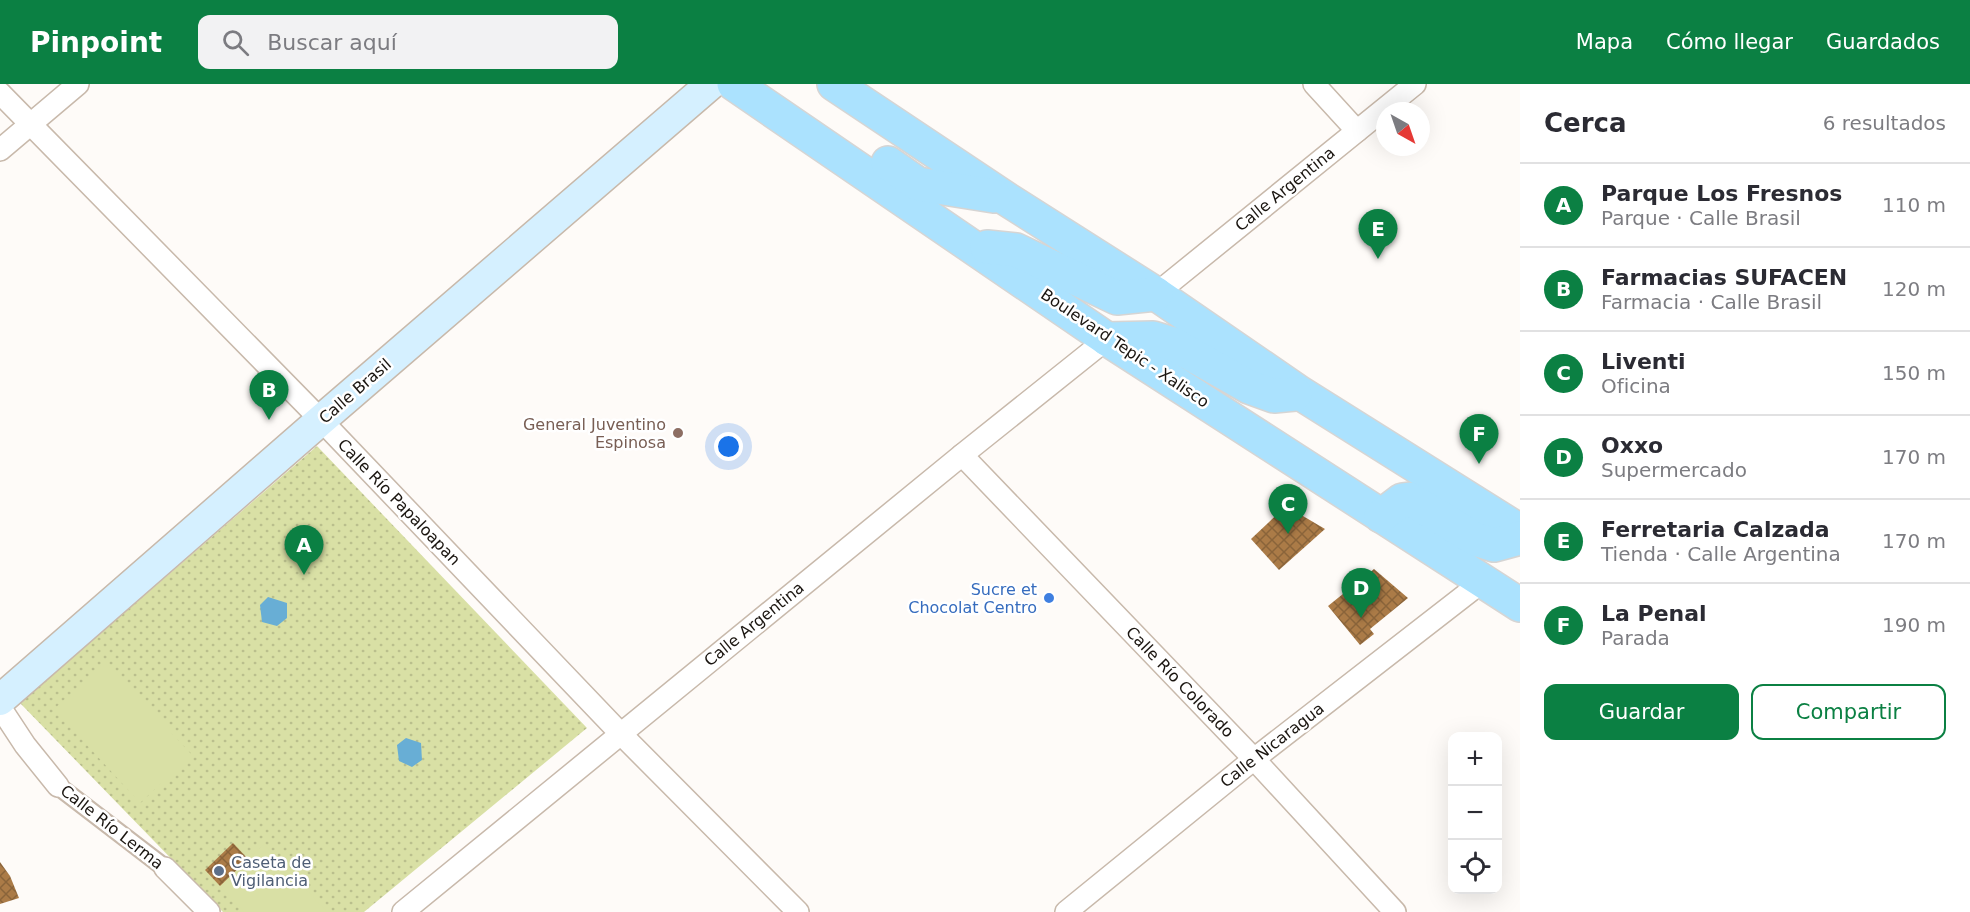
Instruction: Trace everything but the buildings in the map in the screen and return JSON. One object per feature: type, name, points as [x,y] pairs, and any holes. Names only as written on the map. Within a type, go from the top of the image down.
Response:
[{"type":"main road","name":"Calle Brasil","points":[[0,700],[711,84]]},
{"type":"main road","name":"Boulevard Tepic - Xalisco","points":[[734,84],[1107,339],[1520,605]]},
{"type":"main road","points":[[772,84],[918,184],[1005,198]]},
{"type":"main road","points":[[834,84],[1005,198],[1156,294],[1300,393],[1520,531]]},
{"type":"main road","points":[[973,246],[1016,250],[1117,298],[1156,294]]},
{"type":"main road","points":[[1107,339],[1153,338],[1173,344],[1249,387],[1274,396],[1300,393]]},
{"type":"main road","points":[[1382,516],[1402,500],[1410,499],[1475,539],[1494,545],[1520,538]]},
{"type":"main road","points":[[1482,582],[1520,582]]},
{"type":"street","points":[[0,150],[78,84]]},
{"type":"street","points":[[1314,84],[1357,131]]},
{"type":"street","name":"Calle Argentina","points":[[1156,294],[1415,84]]},
{"type":"street","name":"Calle Río Papaloapan","points":[[0,93],[321,420],[621,733],[798,912]]},
{"type":"street","name":"Calle Argentina","points":[[403,912],[1107,339]]},
{"type":"street","name":"Calle Río Colorado","points":[[962,455],[1254,759],[1395,912]]},
{"type":"street","name":"Calle Nicaragua","points":[[1066,912],[1254,759],[1482,582]]},
{"type":"street","name":"Calle Río Lerma","points":[[0,707],[25,746],[58,786],[165,868],[209,912]]},
{"type":"green space","points":[[317,446],[587,728],[364,912],[223,912],[20,703]]},
{"type":"green space","points":[[106,662],[192,755],[140,803],[54,709]]},
{"type":"green space","points":[[264,844],[327,912],[244,912],[220,886]]},
{"type":"water","points":[[268,597],[287,603],[287,618],[277,626],[262,622],[260,605]]},
{"type":"water","points":[[406,738],[421,743],[422,760],[412,767],[399,761],[397,745]]},
{"type":"place","name":"Ferretaria Calzada","points":[[1378,259]]},
{"type":"place","name":"Farmacias SUFACEN","points":[[269,420]]},
{"type":"place","name":"General Juventino Espinosa","points":[[678,433]]},
{"type":"place","name":"La Penal","points":[[1479,464]]},
{"type":"place","name":"Liventi","points":[[1288,534]]},
{"type":"place","name":"Parque Los Fresnos","points":[[304,575]]},
{"type":"place","name":"Sucre et Chocolat Centro","points":[[1049,598]]},
{"type":"place","name":"Oxxo","points":[[1361,618]]},
{"type":"place","name":"Caseta de Vigilancia","points":[[219,871]]}]
